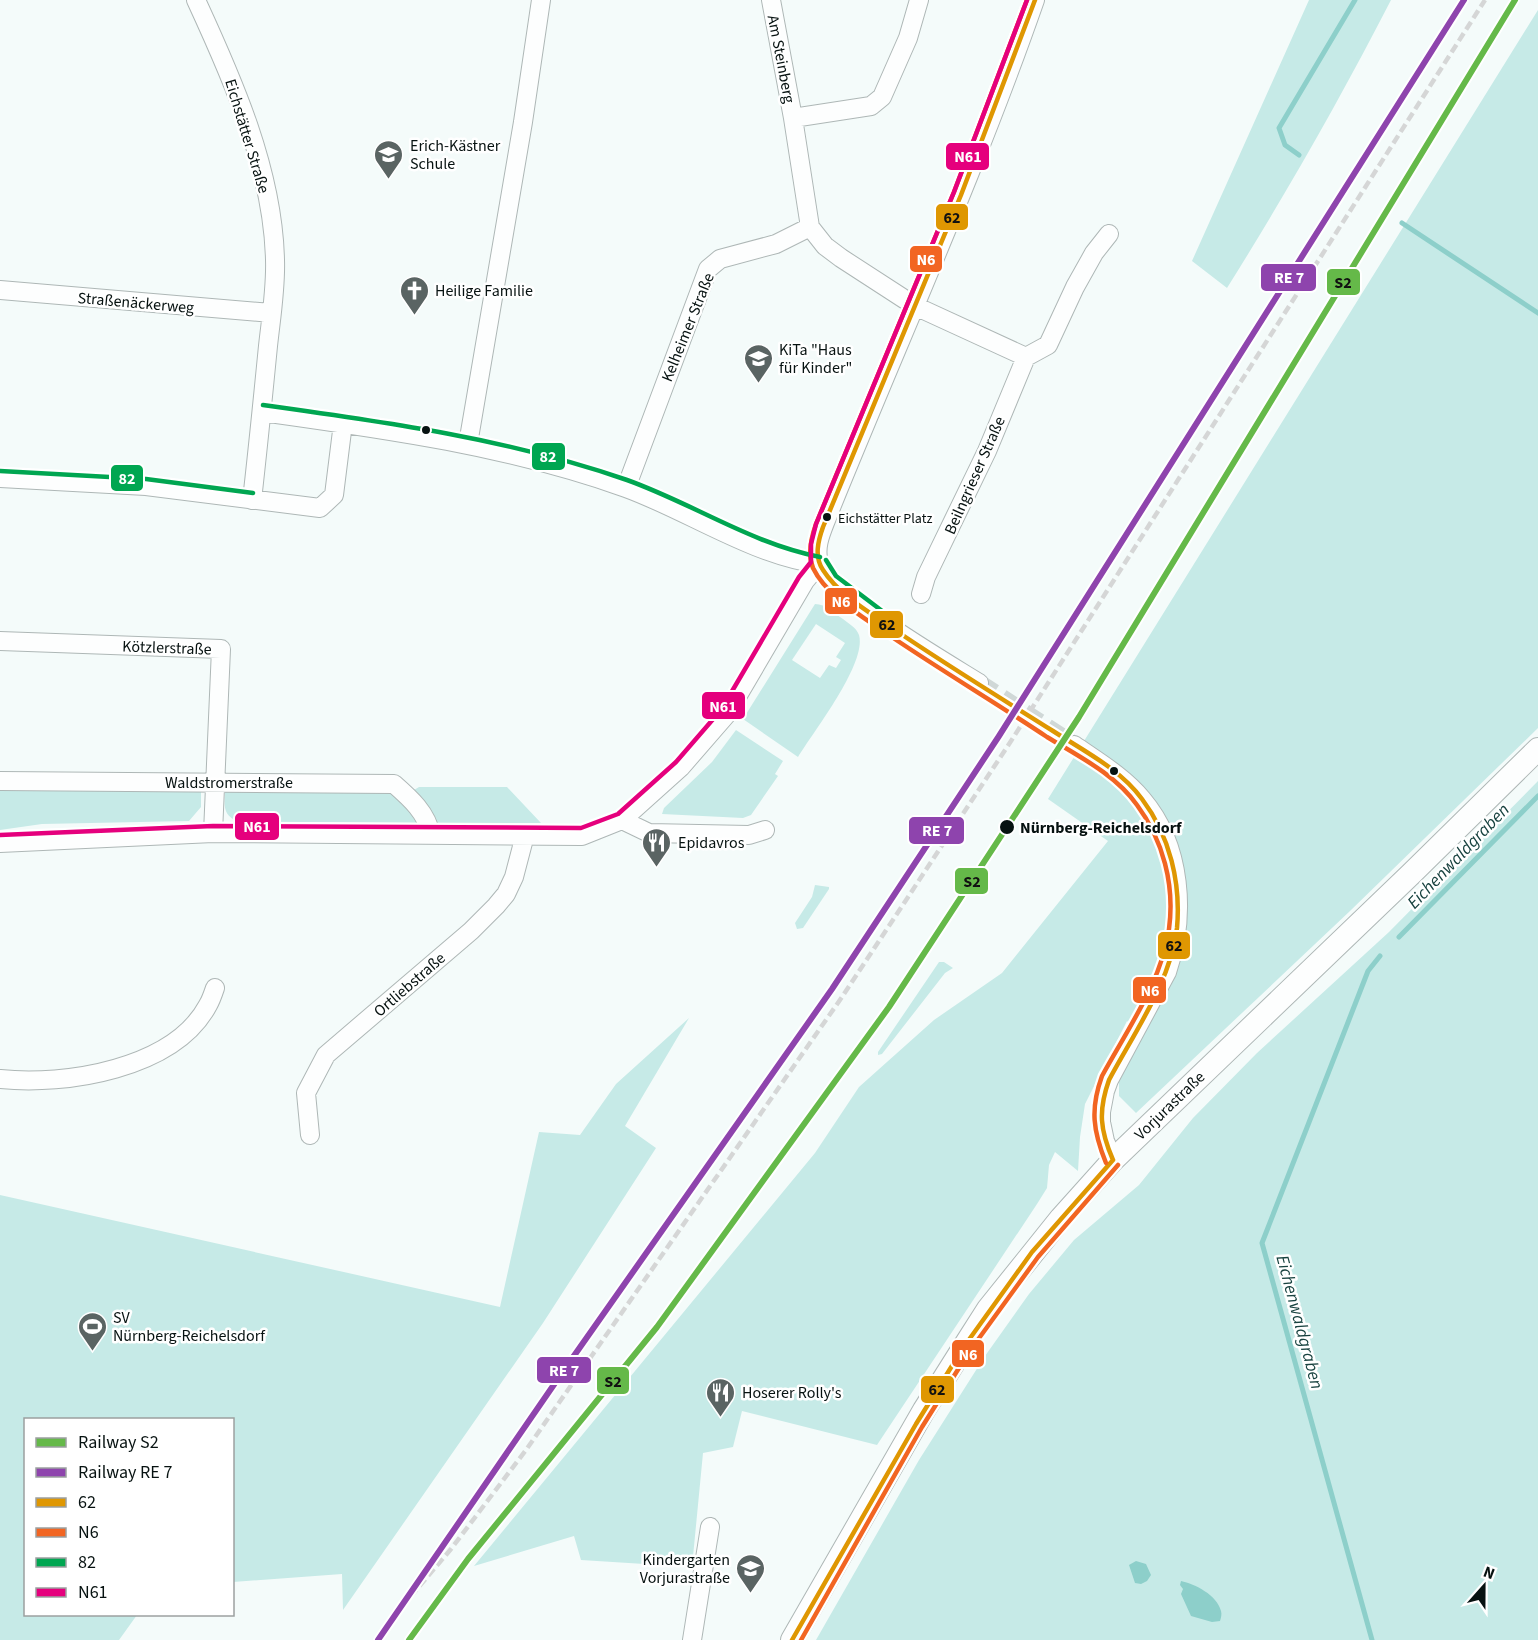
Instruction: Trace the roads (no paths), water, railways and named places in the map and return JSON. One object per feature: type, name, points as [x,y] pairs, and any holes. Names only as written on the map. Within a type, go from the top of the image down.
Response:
[{"type":"main road","name":"Vorjurastraße","points":[[792,1640],[924,1410],[975,1329],[1036,1248],[1086,1188],[1538,749]]},
{"type":"street","name":"Eichstätter Straße","points":[[196,0],[238,94],[261,171],[275,260],[271,313]]},
{"type":"street","points":[[468,444],[523,122],[541,0]]},
{"type":"street","name":"Am Steinberg","points":[[771,0],[810,227]]},
{"type":"street","name":"Am Steinberg","points":[[793,118],[871,106],[882,97],[908,38],[919,0]]},
{"type":"street","points":[[979,683],[876,617],[831,581],[819,564],[817,551],[818,540],[915,306],[1010,69],[1035,0]]},
{"type":"street","points":[[810,227],[825,246],[915,306],[1026,357],[1048,345],[1075,287],[1094,253],[1109,234]]},
{"type":"street","name":"Kelheimer Straße","points":[[626,488],[708,269],[720,259],[776,244],[810,227]]},
{"type":"street","name":"Straßenäckerweg","points":[[0,290],[271,313]]},
{"type":"street","points":[[252,500],[271,313]]},
{"type":"street","name":"Beilngrieser Straße","points":[[921,594],[926,577],[987,451],[1026,357]]},
{"type":"street","points":[[262,412],[468,444],[550,464],[626,488],[772,553],[819,564]]},
{"type":"street","points":[[0,478],[146,486],[320,508],[334,495],[343,423]]},
{"type":"street","points":[[0,843],[213,833],[582,836],[622,820],[681,767],[727,714],[800,589],[819,564]]},
{"type":"street","name":"Kötzlerstraße","points":[[0,641],[221,649],[213,833]]},
{"type":"street","points":[[1074,745],[1114,772],[1142,798],[1160,825],[1178,880],[1179,912],[1173,955],[1167,972],[1109,1080],[1102,1101],[1102,1132],[1113,1160]]},
{"type":"street","name":"Waldstromerstraße","points":[[0,781],[394,784],[413,800],[429,824],[431,835]]},
{"type":"street","points":[[622,820],[650,832],[749,835],[765,830]]},
{"type":"street","name":"Ortliebstraße","points":[[310,1135],[306,1093],[326,1055],[471,931],[496,906],[506,894],[514,877],[525,836]]},
{"type":"street","points":[[0,1079],[46,1081],[74,1079],[99,1074],[133,1062],[171,1043],[196,1022],[208,1006],[215,988]]},
{"type":"street","points":[[692,1640],[710,1527]]},
{"type":"water","points":[[1136,1561],[1146,1564],[1151,1575],[1141,1584],[1135,1583],[1129,1565]]},
{"type":"water","points":[[1181,1581],[1199,1588],[1215,1600],[1221,1612],[1220,1621],[1212,1622],[1191,1616],[1181,1594],[1183,1589],[1180,1585]]},
{"type":"waterway","name":"Eichenwaldgraben","points":[[1299,155],[1285,145],[1279,128],[1355,0]]},
{"type":"waterway","name":"Eichenwaldgraben","points":[[1402,223],[1538,313]]},
{"type":"waterway","name":"Eichenwaldgraben","points":[[1399,937],[1538,796]]},
{"type":"waterway","name":"Eichenwaldgraben","points":[[1372,1640],[1262,1243],[1368,971],[1380,956]]},
{"type":"tunnel","points":[[979,683],[1074,745]]},
{"type":"railway","points":[[379,1640],[526,1450],[842,997],[1011,741],[1485,0]]},
{"type":"rail line","name":"S2","points":[[409,1640],[468,1559],[657,1327],[889,1007],[1079,717],[1515,0]]},
{"type":"place","name":"Erich-Kästner Schule","points":[[389,180]]},
{"type":"place","name":"Heilige Familie","points":[[414,316]]},
{"type":"place","name":"KiTa \"Haus für Kinder\"","points":[[758,384]]},
{"type":"place","name":"Eichstätter Platz","points":[[827,517]]},
{"type":"place","name":"Nürnberg-Reichelsdorf","points":[[1007,827]]},
{"type":"place","name":"Epidavros","points":[[657,868]]},
{"type":"place","name":"SV Nürnberg-Reichelsdorf","points":[[92,1352]]},
{"type":"place","name":"Hoserer Rolly's","points":[[721,1418]]},
{"type":"place","name":"Kindergarten Vorjurastraße","points":[[751,1594]]}]
